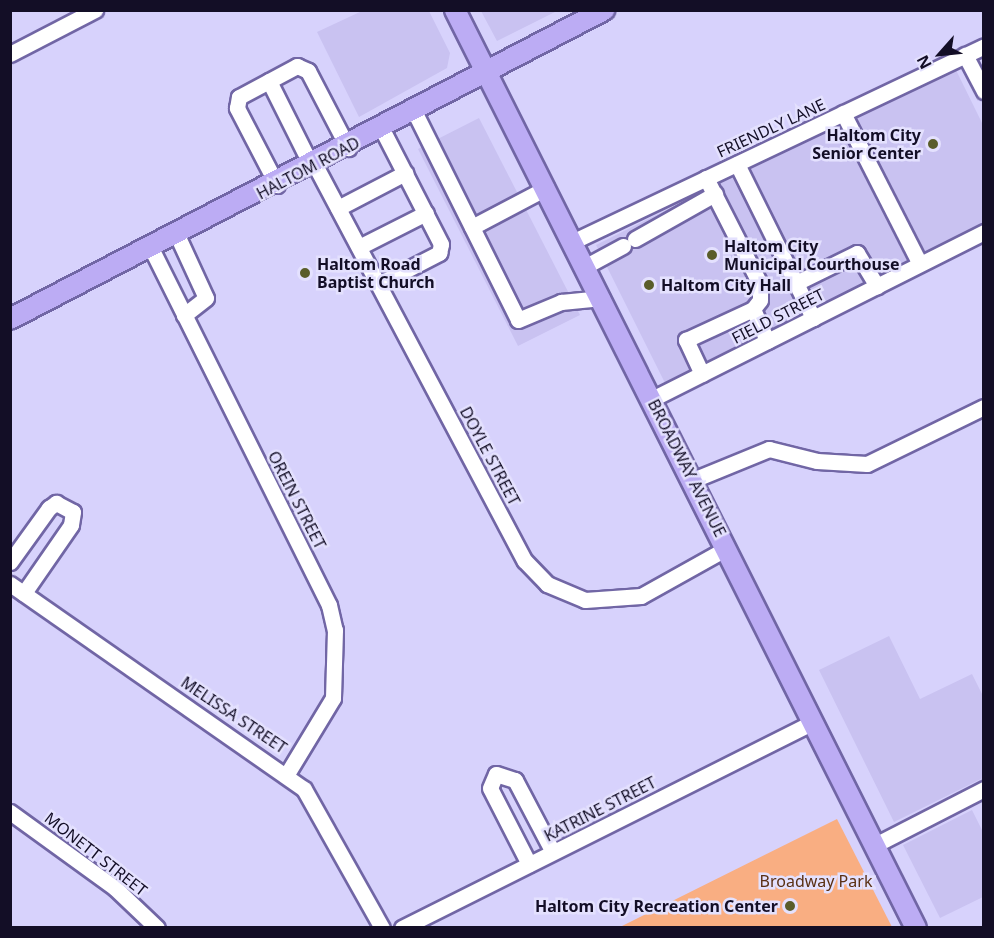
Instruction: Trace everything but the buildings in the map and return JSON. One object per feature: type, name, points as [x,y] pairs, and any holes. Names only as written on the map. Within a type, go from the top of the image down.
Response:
[{"type":"main road","name":"BROADWAY AVENUE","points":[[455,10],[574,242],[916,927]]},
{"type":"main road","name":"HALTOM ROAD","points":[[10,319],[314,166],[601,11]]},
{"type":"street","points":[[10,54],[95,10]]},
{"type":"street","name":"FRIENDLY LANE","points":[[574,242],[984,46]]},
{"type":"street","points":[[965,55],[984,91]]},
{"type":"street","points":[[277,185],[237,108],[239,97],[297,66],[308,71],[348,147]]},
{"type":"street","name":"DOYLE STREET","points":[[269,81],[525,561],[547,584],[585,600],[641,596],[727,549]]},
{"type":"street","points":[[414,111],[518,320],[561,302],[602,298]]},
{"type":"street","points":[[843,113],[920,264]]},
{"type":"street","points":[[378,284],[439,253],[441,244],[382,129]]},
{"type":"street","points":[[737,164],[813,318]]},
{"type":"street","points":[[338,208],[405,173]]},
{"type":"street","points":[[702,374],[686,340],[753,309],[760,300],[760,284],[706,178]]},
{"type":"street","points":[[472,226],[546,188]]},
{"type":"street","points":[[586,266],[715,194]]},
{"type":"street","points":[[359,247],[426,213]]},
{"type":"street","name":"FIELD STREET","points":[[652,399],[984,232]]},
{"type":"street","points":[[177,235],[207,298],[184,315]]},
{"type":"street","name":"OREIN STREET","points":[[151,248],[317,577],[335,630],[333,698],[287,774]]},
{"type":"street","points":[[796,283],[857,252],[877,286]]},
{"type":"street","points":[[753,309],[767,341]]},
{"type":"street","points":[[693,480],[769,449],[817,461],[867,464],[984,407]]},
{"type":"street","points":[[10,562],[49,508],[56,503],[73,512],[71,525],[24,594]]},
{"type":"street","name":"MELISSA STREET","points":[[10,584],[287,774],[304,789],[382,927]]},
{"type":"street","name":"KATRINE STREET","points":[[402,927],[813,722]]},
{"type":"street","points":[[529,864],[490,788],[496,774],[515,780],[553,852]]},
{"type":"street","points":[[875,845],[984,789]]},
{"type":"street","name":"MONETT STREET","points":[[10,813],[115,888],[157,927]]},
{"type":"shaded area","points":[[362,11],[429,11],[450,53],[447,68],[359,117],[317,32]]},
{"type":"shaded area","points":[[481,11],[557,11],[497,41]]},
{"type":"shaded area","points":[[954,66],[983,125],[983,223],[665,383],[596,245]]},
{"type":"shaded area","points":[[479,118],[580,315],[518,346],[418,149]]},
{"type":"shaded area","points":[[889,636],[920,699],[972,674],[984,698],[983,778],[894,822],[819,670]]},
{"type":"shaded area","points":[[972,810],[983,832],[983,897],[940,918],[903,845]]},
{"type":"green space","name":"Broadway Park","points":[[837,819],[892,927],[620,927]]},
{"type":"place","name":"Haltom City Senior Center","points":[[933,144]]},
{"type":"place","name":"Haltom City Municipal Courthouse","points":[[712,255]]},
{"type":"place","name":"Haltom Road Baptist Church","points":[[305,273]]},
{"type":"place","name":"Haltom City Hall","points":[[649,285]]},
{"type":"place","name":"Haltom City Recreation Center","points":[[790,906]]}]
